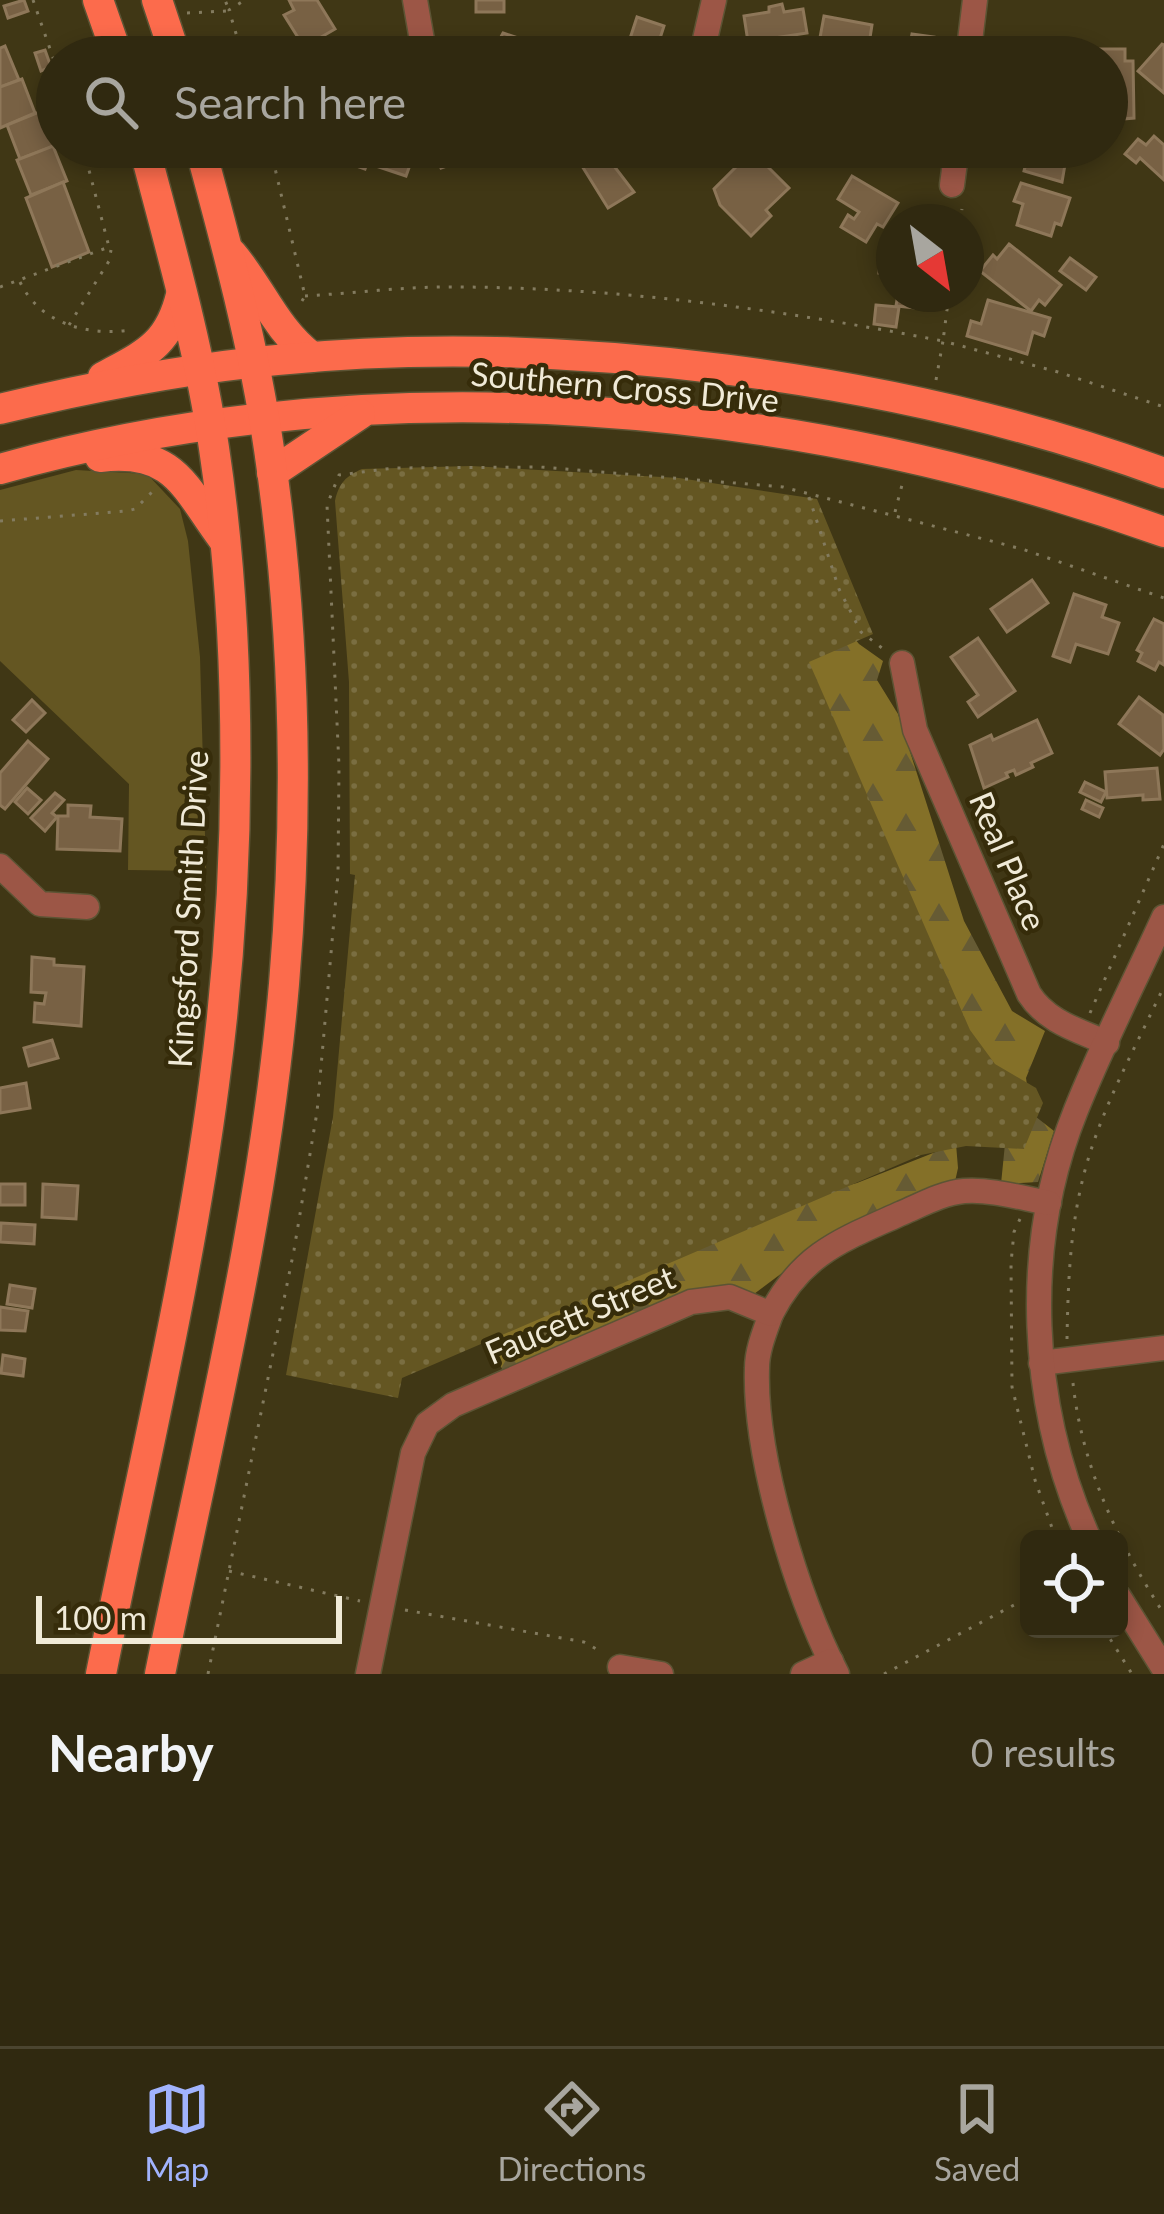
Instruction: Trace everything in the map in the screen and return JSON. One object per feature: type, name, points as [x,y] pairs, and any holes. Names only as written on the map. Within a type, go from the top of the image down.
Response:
[{"type":"main road","points":[[98,0],[111,36]]},
{"type":"main road","points":[[160,7],[169,36]]},
{"type":"main road","name":"Kingsford Smith Drive","points":[[101,1674],[192,1215],[216,1065],[234,839],[232,674],[210,424],[149,168]]},
{"type":"main road","points":[[160,1674],[267,1129],[291,869],[292,722],[272,473],[228,249],[206,168]]},
{"type":"main road","points":[[228,249],[254,279],[287,336],[311,357]]},
{"type":"main road","points":[[76,391],[160,342],[176,319],[182,295]]},
{"type":"main road","name":"Southern Cross Drive","points":[[0,409],[76,391],[251,363],[311,357],[508,354],[693,367],[837,388],[984,417],[1164,473]]},
{"type":"main road","points":[[272,473],[365,411]]},
{"type":"main road","name":"Southern Cross Drive","points":[[0,471],[122,439],[262,417],[365,411],[574,412],[767,432],[968,470],[1164,532]]},
{"type":"main road","points":[[0,471],[107,456],[142,458],[172,469],[223,539]]},
{"type":"street","points":[[415,0],[421,36]]},
{"type":"street","points":[[706,36],[714,0]]},
{"type":"street","points":[[971,36],[975,0]]},
{"type":"street","points":[[952,184],[954,168]]},
{"type":"street","name":"Real Place","points":[[902,663],[915,730],[1029,994],[1039,1008],[1107,1042]]},
{"type":"street","points":[[0,866],[40,904],[87,907]]},
{"type":"street","points":[[1086,1530],[1061,1466],[1041,1363],[1039,1284],[1048,1203],[1075,1113],[1164,917]]},
{"type":"street","points":[[803,1674],[834,1668],[778,1508],[764,1435],[757,1366],[771,1314],[794,1275],[830,1245],[936,1198],[962,1191],[990,1192],[1048,1203]]},
{"type":"street","name":"Faucett Street","points":[[368,1674],[413,1454],[427,1424],[453,1405],[691,1302],[730,1297],[771,1314]]},
{"type":"street","points":[[1041,1363],[1164,1348]]},
{"type":"street","points":[[1128,1611],[1164,1669]]},
{"type":"street","points":[[620,1667],[661,1674]]},
{"type":"path","points":[[33,0],[46,36]]},
{"type":"path","points":[[225,0],[237,36]]},
{"type":"path","points":[[160,7],[229,10],[244,0]]},
{"type":"path","points":[[68,326],[109,261],[110,247],[88,168]]},
{"type":"path","points":[[275,168],[304,296],[457,286],[612,292],[802,314],[943,341],[1164,406]]},
{"type":"path","points":[[0,287],[110,247]]},
{"type":"path","points":[[20,281],[37,304],[68,326],[107,333],[136,329]]},
{"type":"path","points":[[935,388],[947,312]]},
{"type":"path","points":[[208,1674],[294,1250],[317,1112],[338,874],[339,766],[327,505],[339,475],[394,467],[540,467],[783,488],[1022,549],[1164,598]]},
{"type":"path","points":[[809,495],[839,589],[862,632],[902,663]]},
{"type":"path","points":[[0,521],[127,511],[142,503]]},
{"type":"path","points":[[1080,1031],[1164,844]]},
{"type":"path","points":[[1164,986],[1103,1118],[1085,1171],[1068,1264],[1069,1360],[1084,1439],[1099,1490],[1135,1568],[1164,1614]]},
{"type":"path","points":[[228,1571],[584,1642],[620,1667]]},
{"type":"path","points":[[884,1674],[1020,1602]]},
{"type":"path","points":[[1110,1638],[1132,1674]]},
{"type":"shaded area","points":[[471,466],[679,478],[817,499],[873,634],[809,662],[970,1030],[995,1064],[1036,1088],[1043,1103],[1024,1149],[966,1146],[921,1155],[402,1378],[398,1398],[286,1375],[333,1117],[355,875],[350,874],[349,682],[335,501],[344,481],[362,469]]},
{"type":"shaded area","points":[[76,470],[147,474],[180,509],[188,541],[200,657],[206,871],[128,870],[129,784],[0,661],[0,490]]},
{"type":"green space","points":[[832,611],[859,644],[883,661],[877,680],[898,714],[964,921],[1012,1011],[1045,1031],[1026,1078],[1031,1113],[1054,1131],[1038,1182],[1001,1184],[1006,1134],[787,630]]},
{"type":"green space","points":[[956,1144],[954,1186],[806,1255],[754,1294],[504,1373],[464,1291],[857,1183]]},
{"type":"building","points":[[24,0],[28,11],[8,18],[4,6]]},
{"type":"building","points":[[289,0],[317,0],[335,29],[323,36],[297,36],[284,15],[294,10]]},
{"type":"building","points":[[476,0],[504,0],[504,12],[476,12]]},
{"type":"building","points":[[782,4],[784,12],[803,9],[807,33],[747,36],[744,16],[769,12],[769,7]]},
{"type":"building","points":[[824,16],[872,25],[870,36],[820,36]]},
{"type":"building","points":[[637,17],[664,26],[661,36],[631,36]]},
{"type":"building","points":[[1164,45],[1164,93],[1138,71]]},
{"type":"building","points":[[5,46],[19,80],[0,87],[0,48]]},
{"type":"building","points":[[1128,61],[1133,61],[1134,118],[1128,118]]},
{"type":"building","points":[[22,79],[35,113],[0,128],[0,87]]},
{"type":"building","points":[[36,113],[36,153],[20,159],[7,125]]},
{"type":"building","points":[[1154,136],[1164,145],[1164,180],[1140,158],[1136,163],[1128,156],[1138,139],[1146,145]]},
{"type":"building","points":[[36,153],[36,168],[62,168],[67,181],[31,195],[17,160]]},
{"type":"building","points":[[382,168],[409,168],[406,176]]},
{"type":"building","points":[[583,168],[616,168],[634,192],[608,208]]},
{"type":"building","points":[[735,168],[769,168],[789,188],[766,210],[771,216],[751,236],[720,205],[714,189]]},
{"type":"building","points":[[1025,168],[1064,168],[1062,182]]},
{"type":"building","points":[[852,176],[898,203],[876,204],[876,226],[866,242],[841,227],[848,215],[854,219],[859,212],[838,199]]},
{"type":"building","points":[[63,182],[89,252],[52,267],[26,198]]},
{"type":"building","points":[[1021,183],[1070,198],[1061,225],[1055,223],[1051,236],[1017,225],[1023,204],[1014,201]]},
{"type":"building","points":[[1009,244],[1061,285],[1045,305],[1039,300],[1031,311],[984,274],[993,255],[997,259]]},
{"type":"building","points":[[1070,258],[1096,277],[1086,290],[1060,271]]},
{"type":"building","points":[[988,300],[1050,318],[1044,336],[1033,332],[1027,354],[967,336],[971,321],[981,324]]},
{"type":"building","points":[[876,305],[876,312],[898,312],[896,327],[874,324]]},
{"type":"building","points":[[1032,580],[1048,603],[1007,632],[991,609]]},
{"type":"building","points":[[1074,594],[1106,605],[1102,617],[1119,623],[1108,654],[1076,644],[1070,662],[1053,656]]},
{"type":"building","points":[[1154,619],[1164,624],[1164,665],[1159,662],[1155,670],[1138,661],[1142,653],[1137,650]]},
{"type":"building","points":[[978,638],[1015,691],[978,717],[968,702],[978,695],[951,657]]},
{"type":"building","points":[[1139,697],[1163,715],[1160,755],[1119,724]]},
{"type":"building","points":[[32,700],[45,713],[26,732],[13,720]]},
{"type":"building","points":[[1037,720],[1052,753],[1031,763],[1033,767],[1016,775],[1014,770],[1006,773],[1008,777],[984,788],[970,745]]},
{"type":"building","points":[[28,741],[48,759],[5,809],[0,805],[0,773]]},
{"type":"building","points":[[1157,768],[1160,799],[1143,800],[1143,795],[1107,798],[1105,772]]},
{"type":"building","points":[[1085,782],[1106,792],[1101,802],[1080,792]]},
{"type":"building","points":[[27,788],[41,800],[28,814],[15,802]]},
{"type":"building","points":[[55,793],[64,800],[45,831],[31,818]]},
{"type":"building","points":[[1086,800],[1103,808],[1099,817],[1082,809]]},
{"type":"building","points":[[68,805],[91,806],[90,817],[122,819],[120,851],[57,849],[58,816],[68,816]]},
{"type":"building","points":[[32,957],[54,959],[54,965],[84,967],[81,1026],[34,1022],[35,1003],[44,1004],[46,993],[31,992]]},
{"type":"building","points":[[52,1040],[58,1058],[29,1066],[24,1048]]},
{"type":"building","points":[[26,1083],[30,1108],[0,1113],[0,1088]]},
{"type":"building","points":[[0,1184],[25,1184],[25,1205],[0,1205]]},
{"type":"building","points":[[43,1184],[78,1186],[76,1219],[42,1217]]},
{"type":"building","points":[[1,1223],[35,1225],[34,1244],[0,1242]]},
{"type":"building","points":[[10,1285],[35,1289],[32,1308],[7,1304]]},
{"type":"building","points":[[0,1307],[28,1311],[25,1331],[0,1330]]},
{"type":"building","points":[[3,1355],[25,1359],[23,1376],[1,1373]]}]
